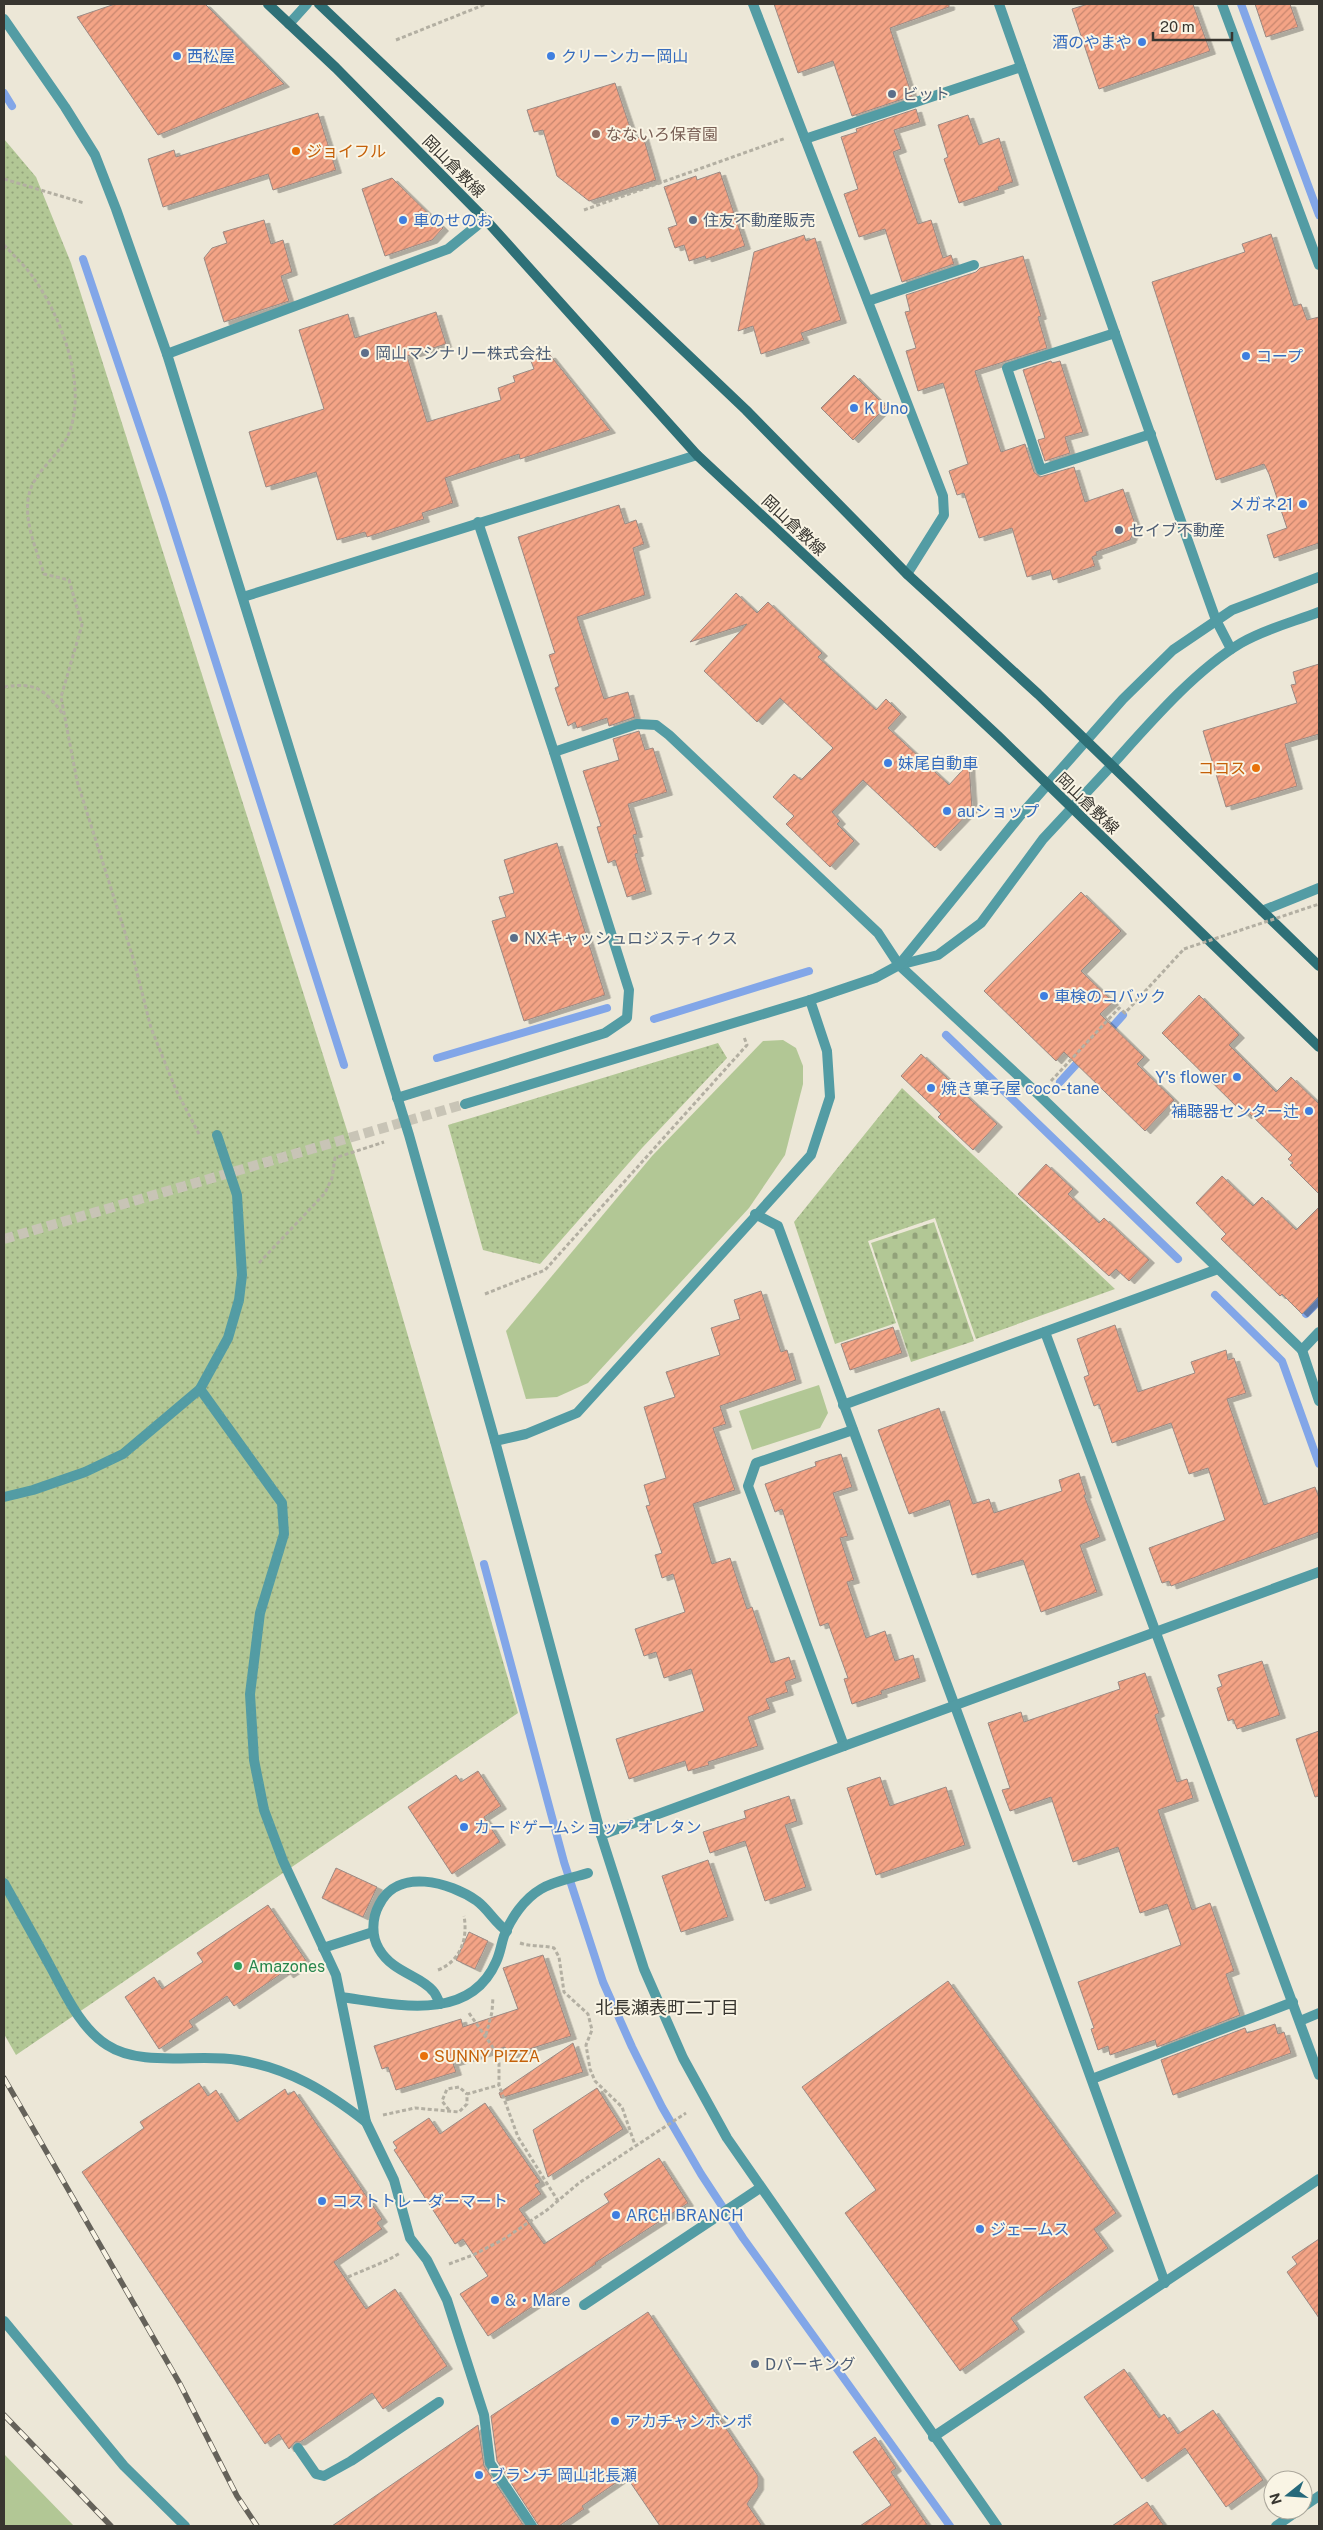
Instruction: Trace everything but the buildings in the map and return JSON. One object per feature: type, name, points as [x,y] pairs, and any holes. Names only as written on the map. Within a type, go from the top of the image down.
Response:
[{"type":"main road","name":"岡山倉敷線","points":[[268,4],[485,219],[697,455],[1048,785],[1319,1047]]},
{"type":"main road","name":"岡山倉敷線","points":[[319,4],[746,410],[907,574],[1086,741],[1319,966]]},
{"type":"street","points":[[289,24],[307,4]]},
{"type":"street","points":[[753,4],[944,496],[944,515],[907,574]]},
{"type":"street","points":[[999,4],[1216,620],[1231,649]]},
{"type":"street","points":[[1222,4],[1319,266]]},
{"type":"street","points":[[4,19],[65,107],[94,156],[116,209],[168,354],[397,1098],[495,1441],[601,1835],[644,1968],[683,2058],[727,2138],[933,2437],[997,2526]]},
{"type":"street","points":[[804,135],[1022,67]]},
{"type":"street","points":[[168,354],[448,249],[485,219]]},
{"type":"street","points":[[868,301],[974,266]]},
{"type":"street","points":[[1115,333],[1007,368],[1041,470],[1150,434]]},
{"type":"street","points":[[243,597],[697,455]]},
{"type":"street","points":[[397,1098],[605,1034],[627,1018],[629,990],[554,752],[478,522]]},
{"type":"street","points":[[899,965],[1048,785],[1123,698],[1167,655],[1216,620],[1256,599],[1319,578]]},
{"type":"street","points":[[466,1104],[810,1000],[875,978],[899,965],[938,955],[981,923],[1043,839],[1156,716],[1231,649],[1261,633],[1319,612]]},
{"type":"street","points":[[554,752],[636,724],[656,725],[878,933],[899,965],[1038,1094],[1302,1350],[1319,1401]]},
{"type":"street","points":[[1262,911],[1319,888]]},
{"type":"street","points":[[495,1441],[526,1434],[577,1413],[601,1389],[755,1214],[811,1155],[830,1097],[827,1051],[810,1000]]},
{"type":"street","points":[[4,1497],[33,1490],[85,1472],[122,1454],[200,1389],[228,1338],[239,1300],[242,1275],[237,1195],[217,1135]]},
{"type":"street","points":[[755,1214],[778,1226],[1092,2079],[1165,2284]]},
{"type":"street","points":[[843,1405],[1218,1269]]},
{"type":"street","points":[[1045,1332],[1319,2075]]},
{"type":"street","points":[[1302,1350],[1319,1332]]},
{"type":"street","points":[[200,1389],[282,1503],[284,1534],[260,1613],[250,1694],[254,1760],[264,1810],[283,1861],[336,1975],[366,2122],[394,2180],[403,2215],[414,2242],[432,2270],[447,2300],[484,2415],[490,2463],[532,2526]]},
{"type":"street","points":[[844,1746],[748,1486],[756,1463],[853,1430]]},
{"type":"street","points":[[601,1835],[1319,1572]]},
{"type":"street","points":[[342,1997],[403,2006],[430,2007],[458,2000],[480,1985],[496,1963],[506,1933],[522,1905],[542,1888],[588,1873]]},
{"type":"street","points":[[440,2004],[432,1990],[386,1960],[377,1947],[373,1932],[374,1917],[385,1897],[403,1883],[417,1880],[433,1883],[460,1892],[478,1901],[506,1933]]},
{"type":"street","points":[[4,1883],[71,2002],[88,2028],[108,2046],[137,2057],[237,2060],[281,2070],[337,2100],[366,2122]]},
{"type":"street","points":[[323,1948],[373,1932]]},
{"type":"street","points":[[1092,2079],[1293,2002]]},
{"type":"street","points":[[1300,2021],[1319,2013]]},
{"type":"street","points":[[933,2437],[1319,2180]]},
{"type":"street","points":[[584,2305],[760,2188]]},
{"type":"street","points":[[4,2321],[124,2466],[185,2526]]},
{"type":"street","points":[[298,2448],[316,2474],[324,2476],[351,2462],[438,2402]]},
{"type":"path","points":[[396,40],[486,4]]},
{"type":"path","points":[[584,210],[804,135]]},
{"type":"path","points":[[4,179],[84,203]]},
{"type":"path","points":[[4,245],[30,272],[54,312],[71,360],[75,400],[69,434],[31,486],[27,518],[44,574],[69,580],[82,625],[61,697],[77,781],[160,1051],[176,1090],[202,1140],[217,1135]]},
{"type":"path","points":[[4,687],[30,685],[43,691],[63,715]]},
{"type":"path","points":[[1038,1094],[1119,1008],[1125,1013],[1184,949],[1319,904]]},
{"type":"path","points":[[485,1294],[544,1270],[746,1046],[740,1021]]},
{"type":"path","points":[[242,1275],[265,1258],[301,1216],[325,1193],[332,1178],[335,1158],[384,1142]]},
{"type":"path","points":[[429,1973],[444,1968],[456,1958],[463,1944],[466,1929],[464,1914]]},
{"type":"path","points":[[506,1933],[532,1947],[546,1946],[554,1948],[559,1957],[564,1992],[588,2014],[592,2030],[586,2045],[590,2068],[595,2080],[622,2108],[635,2145]]},
{"type":"path","points":[[458,2000],[494,2048],[499,2063],[499,2085],[518,2136],[558,2201]]},
{"type":"path","points":[[467,2094],[499,2085]]},
{"type":"path","points":[[366,2122],[392,2112],[416,2108],[452,2112],[458,2112],[465,2108],[468,2101],[467,2094],[459,2087],[447,2089],[442,2101],[446,2108],[452,2112]]},
{"type":"path","points":[[432,2270],[473,2255],[504,2239],[558,2201],[579,2183],[686,2113]]},
{"type":"path","points":[[348,2276],[388,2260],[414,2242]]},
{"type":"green space","points":[[4,139],[36,177],[71,263],[359,1168],[518,1713],[16,2055],[4,2034]]},
{"type":"green space","points":[[783,1040],[796,1048],[803,1066],[803,1084],[785,1155],[749,1208],[588,1383],[557,1397],[526,1399],[506,1331],[652,1156],[763,1041]]},
{"type":"green space","points":[[718,1043],[727,1058],[642,1148],[540,1264],[483,1250],[448,1125]]},
{"type":"green space","points":[[902,1088],[1115,1289],[976,1339],[935,1218],[868,1241],[896,1323],[835,1344],[794,1222]]},
{"type":"green space","points":[[934,1222],[974,1341],[911,1362],[871,1243]]},
{"type":"green space","points":[[819,1385],[828,1413],[820,1428],[752,1450],[739,1411]]},
{"type":"green space","points":[[4,2454],[74,2526],[4,2526]]},
{"type":"waterway","points":[[1241,4],[1319,215]]},
{"type":"waterway","points":[[4,93],[12,106]]},
{"type":"waterway","points":[[83,259],[163,496],[344,1065]]},
{"type":"waterway","points":[[654,1019],[809,971]]},
{"type":"waterway","points":[[437,1058],[607,1008]]},
{"type":"waterway","points":[[1106,1034],[1123,1015]]},
{"type":"waterway","points":[[946,1035],[1178,1259]]},
{"type":"waterway","points":[[1060,1082],[1082,1058]]},
{"type":"waterway","points":[[1215,1295],[1282,1361],[1319,1464]]},
{"type":"waterway","points":[[1306,1314],[1319,1301]]},
{"type":"waterway","points":[[484,1564],[564,1862],[603,1982],[632,2047],[662,2107],[701,2174],[743,2238],[950,2526]]},
{"type":"tunnel","points":[[4,1239],[465,1104]]},
{"type":"railway","points":[[4,2078],[180,2384],[237,2496],[257,2526]]},
{"type":"railway","points":[[4,2415],[111,2526]]},
{"type":"place","name":"酒のやまや","points":[[1142,42]]},
{"type":"place","name":"西松屋","points":[[177,56]]},
{"type":"place","name":"クリーンカー岡山","points":[[551,56]]},
{"type":"place","name":"ビット","points":[[892,94]]},
{"type":"place","name":"なないろ保育園","points":[[596,134]]},
{"type":"place","name":"ジョイフル","points":[[296,151]]},
{"type":"place","name":"車のせのお","points":[[403,220]]},
{"type":"place","name":"住友不動産販売","points":[[693,220]]},
{"type":"place","name":"岡山マシナリー株式会社","points":[[365,353]]},
{"type":"place","name":"コープ","points":[[1246,356]]},
{"type":"place","name":"K Uno","points":[[854,408]]},
{"type":"place","name":"メガネ21","points":[[1303,504]]},
{"type":"place","name":"セイブ不動産","points":[[1119,530]]},
{"type":"place","name":"妹尾自動車","points":[[888,763]]},
{"type":"place","name":"ココス","points":[[1256,768]]},
{"type":"place","name":"auショップ","points":[[947,811]]},
{"type":"place","name":"NXキャッシュロジスティクス","points":[[514,938]]},
{"type":"place","name":"車検のコバック","points":[[1044,996]]},
{"type":"place","name":"Y's flower","points":[[1237,1077]]},
{"type":"place","name":"焼き菓子屋 coco-tane","points":[[931,1088]]},
{"type":"place","name":"補聴器センター辻","points":[[1309,1111]]},
{"type":"place","name":"カードゲームショップ オレタン","points":[[464,1827]]},
{"type":"place","name":"Amazones","points":[[238,1966]]},
{"type":"place","name":"SUNNY PIZZA","points":[[424,2056]]},
{"type":"place","name":"コストトレーダーマート","points":[[322,2201]]},
{"type":"place","name":"ARCH BRANCH","points":[[616,2215]]},
{"type":"place","name":"ジェームス","points":[[980,2229]]},
{"type":"place","name":"&・Mare","points":[[495,2300]]},
{"type":"place","name":"Dパーキング","points":[[755,2364]]},
{"type":"place","name":"アカチャンホンポ","points":[[615,2421]]},
{"type":"place","name":"ブランチ 岡山北長瀬","points":[[479,2475]]},
{"type":"district","name":"北長瀬表町二丁目","points":[[667,2008]]}]
